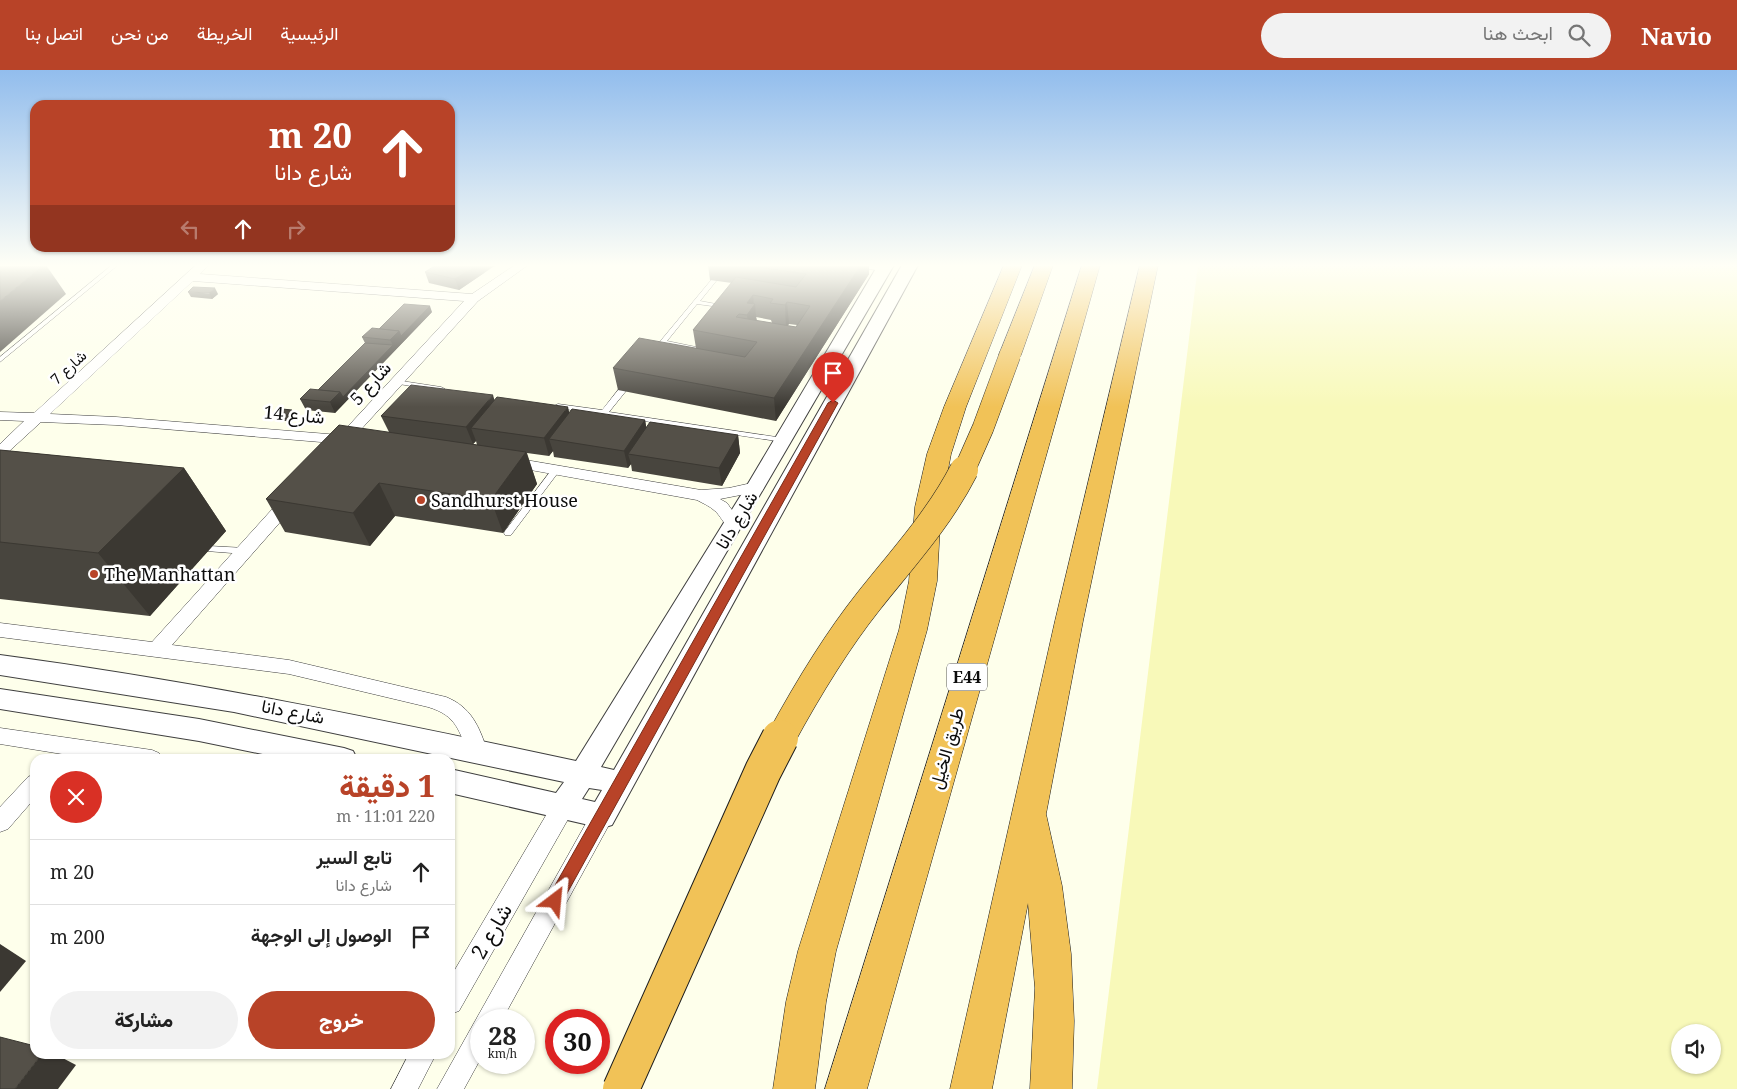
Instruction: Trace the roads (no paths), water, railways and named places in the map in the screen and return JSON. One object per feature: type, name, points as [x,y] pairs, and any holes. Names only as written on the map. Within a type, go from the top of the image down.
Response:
[{"type":"highway","points":[[794,1089],[806,1002],[817,951],[919,605],[928,507],[939,454],[955,407],[994,313]]},
{"type":"highway","points":[[621,1089],[763,771],[786,727],[833,650],[869,601],[906,557],[949,496],[978,441],[1026,313]]},
{"type":"highway","name":"طريق الخيل","points":[[846,1089],[1076,313]]},
{"type":"highway","points":[[971,1089],[1109,439],[1138,313]]},
{"type":"highway","points":[[1029,811],[1048,905],[1053,957],[1054,1013],[1051,1089]]},
{"type":"street","name":"شارع 7","points":[[0,452],[151,313]]},
{"type":"street","name":"شارع 5","points":[[332,453],[460,313]]},
{"type":"street","name":"شارع دانا","points":[[563,807],[734,524],[858,313]]},
{"type":"street","name":"شارع دانا","points":[[602,816],[883,313]]},
{"type":"street","name":"شارع 14","points":[[0,416],[126,421],[364,442]]},
{"type":"street","points":[[495,460],[701,495],[729,493],[756,487]]},
{"type":"street","points":[[156,650],[301,488]]},
{"type":"street","points":[[701,495],[721,507],[734,524]]},
{"type":"street","points":[[0,630],[289,667],[444,703],[457,711],[467,721],[477,750]]},
{"type":"street","name":"شارع دانا","points":[[0,665],[221,697],[477,750],[621,783]]},
{"type":"street","name":"شارع دانا","points":[[0,699],[199,730],[319,754]]},
{"type":"street","points":[[0,736],[63,752],[88,754]]},
{"type":"street","points":[[455,783],[602,816],[494,1009]]},
{"type":"street","points":[[0,822],[30,789]]},
{"type":"street","name":"شارع 2","points":[[455,993],[563,807]]},
{"type":"street","points":[[450,1089],[470,1053]]},
{"type":"street","points":[[404,1089],[420,1059]]},
{"type":"lane","points":[[0,360],[57,313]]},
{"type":"lane","points":[[658,360],[650,358],[687,313]]},
{"type":"lane","points":[[664,340],[701,347]]},
{"type":"lane","points":[[395,382],[453,391]]},
{"type":"lane","points":[[604,413],[622,391]]},
{"type":"lane","points":[[547,405],[783,440]]},
{"type":"lane","points":[[508,533],[556,470]]},
{"type":"lane","points":[[210,549],[245,551]]},
{"type":"place","name":"Sandhurst House","points":[[421,500]]},
{"type":"place","name":"The Manhattan","points":[[94,574]]}]
